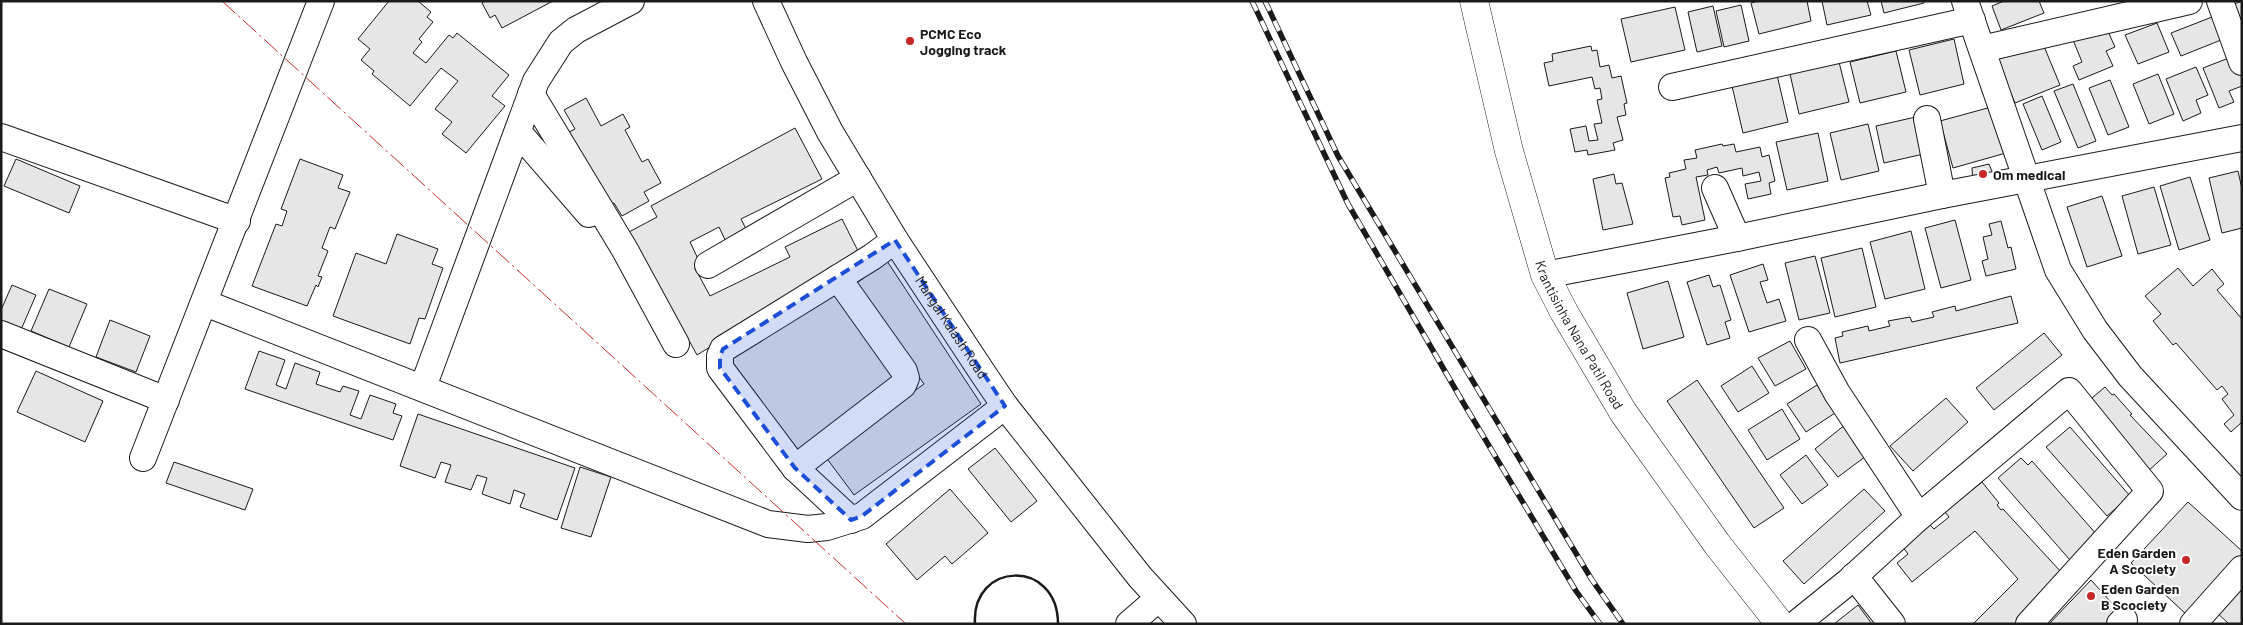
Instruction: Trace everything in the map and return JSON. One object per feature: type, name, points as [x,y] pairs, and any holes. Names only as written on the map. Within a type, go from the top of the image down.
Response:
[{"type":"main road","name":"Krantisinha Nana Patil Road","points":[[1474,1],[1509,151],[1545,275],[1564,312],[1623,412],[1717,544],[1780,624]]},
{"type":"street","points":[[423,387],[532,94],[550,57],[561,42],[576,30],[631,1]]},
{"type":"street","name":"Mangal Kalash Road","points":[[766,1],[830,132],[895,240],[1005,406],[1140,577],[1183,624]]},
{"type":"street","points":[[1982,49],[2189,1]]},
{"type":"street","points":[[2220,1],[2242,62]]},
{"type":"street","points":[[143,458],[237,221],[318,2]]},
{"type":"street","points":[[1672,88],[1968,10],[2058,270],[2096,330],[2130,376],[2238,483]]},
{"type":"street","points":[[532,94],[625,250],[676,344]]},
{"type":"street","points":[[1927,118],[1942,195]]},
{"type":"street","points":[[518,132],[600,228]]},
{"type":"street","points":[[1,137],[237,221]]},
{"type":"street","points":[[1545,275],[1737,238],[1942,195],[2242,138]]},
{"type":"street","points":[[708,265],[858,178]]},
{"type":"street","points":[[1715,188],[1737,238]]},
{"type":"street","points":[[851,520],[795,468],[720,368],[720,356],[723,349],[872,257],[895,240]]},
{"type":"street","points":[[795,468],[903,385],[906,378],[904,371],[838,278]]},
{"type":"street","points":[[205,303],[768,524],[808,528],[826,526],[862,516],[1005,406]]},
{"type":"street","points":[[1,334],[166,400]]},
{"type":"street","points":[[1808,340],[1837,393],[1919,517]]},
{"type":"street","points":[[1796,624],[1854,576],[1919,517],[2069,391],[2150,491],[2029,624]]},
{"type":"street","points":[[2193,624],[2242,569]]},
{"type":"street","points":[[1854,576],[1892,624]]},
{"type":"street","points":[[1129,624],[1159,598]]},
{"type":"highlighted area","points":[[895,240],[1005,406],[862,516],[851,520],[795,468],[720,368],[720,356],[723,349]]},
{"type":"building","points":[[389,1],[418,1],[431,12],[427,17],[433,22],[419,39],[422,42],[413,53],[426,63],[449,35],[453,38],[457,33],[509,75],[492,96],[505,106],[466,153],[442,134],[452,122],[435,109],[458,81],[441,68],[410,106],[372,74],[374,71],[361,60],[370,49],[358,39]]},
{"type":"building","points":[[485,1],[553,1],[502,28],[495,15],[490,18],[482,3]]},
{"type":"building","points":[[1758,1],[1807,1],[1811,21],[1759,34],[1751,3]]},
{"type":"building","points":[[1822,1],[1867,1],[1871,15],[1827,25]]},
{"type":"building","points":[[1881,1],[1924,1],[1924,3],[1884,13]]},
{"type":"building","points":[[2004,1],[2039,1],[2044,13],[2001,30],[1992,6]]},
{"type":"building","points":[[2242,1],[2242,38],[2229,6]]},
{"type":"building","points":[[1741,5],[1749,41],[1724,47],[1716,11]]},
{"type":"building","points":[[1713,6],[1722,46],[1697,52],[1688,12]]},
{"type":"building","points":[[1675,7],[1685,50],[1631,62],[1621,19]]},
{"type":"building","points":[[2212,17],[2221,40],[2181,56],[2171,33]]},
{"type":"building","points":[[2157,23],[2169,52],[2138,64],[2125,35]]},
{"type":"building","points":[[2106,27],[2115,47],[2106,51],[2113,66],[2079,80],[2073,66],[2082,62],[2073,40]]},
{"type":"building","points":[[1954,39],[1964,84],[1920,95],[1909,50]]},
{"type":"building","points":[[2041,39],[2060,85],[2015,103],[1996,58]]},
{"type":"building","points":[[1591,46],[1592,51],[1597,50],[1600,67],[1609,65],[1612,78],[1621,76],[1627,103],[1624,104],[1626,115],[1617,117],[1623,140],[1613,143],[1615,150],[1588,155],[1587,150],[1575,152],[1570,129],[1586,126],[1589,141],[1598,140],[1594,124],[1602,123],[1597,100],[1602,99],[1600,88],[1595,89],[1592,77],[1549,86],[1544,63],[1553,61],[1552,54]]},
{"type":"building","points":[[1896,51],[1906,92],[1860,103],[1850,62]]},
{"type":"building","points":[[2234,56],[2242,75],[2242,86],[2229,91],[2234,102],[2219,108],[2203,68]]},
{"type":"building","points":[[1839,62],[1849,102],[1799,114],[1790,74]]},
{"type":"building","points":[[2196,67],[2208,95],[2196,100],[2201,113],[2183,121],[2166,79]]},
{"type":"building","points":[[2158,74],[2174,114],[2149,124],[2133,84]]},
{"type":"building","points":[[1777,75],[1788,122],[1743,133],[1732,86]]},
{"type":"building","points":[[2110,80],[2129,127],[2108,135],[2089,88]]},
{"type":"building","points":[[2073,84],[2096,141],[2078,148],[2054,91]]},
{"type":"building","points":[[2042,96],[2061,142],[2042,150],[2023,104]]},
{"type":"building","points":[[586,98],[601,126],[623,114],[630,127],[625,130],[642,162],[648,159],[661,183],[644,192],[649,201],[622,216],[614,203],[608,205],[569,132],[575,129],[564,110]]},
{"type":"building","points":[[1995,106],[2006,153],[1953,168],[1940,121]]},
{"type":"building","points":[[1920,116],[1928,153],[1884,163],[1876,126]]},
{"type":"building","points":[[1868,124],[1879,171],[1841,180],[1830,133]]},
{"type":"building","points":[[795,128],[822,179],[741,219],[749,235],[728,246],[719,227],[690,242],[701,265],[695,268],[710,296],[790,257],[785,247],[842,219],[860,255],[697,355],[629,232],[657,217],[651,206]]},
{"type":"building","points":[[1818,133],[1828,181],[1787,190],[1776,142]]},
{"type":"building","points":[[1722,144],[1723,146],[1734,144],[1736,152],[1760,147],[1762,157],[1769,155],[1775,181],[1769,183],[1771,194],[1748,199],[1745,184],[1761,181],[1759,172],[1743,176],[1742,168],[1719,173],[1717,167],[1707,170],[1708,175],[1696,177],[1705,220],[1682,225],[1680,216],[1673,217],[1665,178],[1670,177],[1669,173],[1686,169],[1684,160],[1697,158],[1695,150]]},
{"type":"building","points":[[16,159],[80,186],[69,213],[4,186]]},
{"type":"building","points":[[300,159],[343,175],[338,188],[350,192],[335,229],[330,227],[322,248],[328,251],[318,276],[322,277],[318,287],[316,285],[307,306],[252,286],[276,224],[282,226],[287,211],[281,209]]},
{"type":"building","name":"Om medical","points":[[1989,164],[1996,181],[1973,184],[1972,168]]},
{"type":"building","points":[[2238,171],[2242,189],[2242,228],[2222,233],[2209,178]]},
{"type":"building","points":[[1614,174],[1616,184],[1622,183],[1633,224],[1603,230],[1593,179]]},
{"type":"building","points":[[2190,177],[2210,240],[2179,250],[2160,186]]},
{"type":"building","points":[[2154,187],[2171,245],[2138,254],[2122,196]]},
{"type":"building","points":[[2102,196],[2122,256],[2087,267],[2067,207]]},
{"type":"building","points":[[1955,220],[1971,280],[1941,288],[1925,228]]},
{"type":"building","points":[[2001,221],[2008,248],[2011,247],[2016,269],[1986,276],[1982,261],[1988,259],[1983,237],[1992,235],[1989,224]]},
{"type":"building","points":[[1911,231],[1925,289],[1885,299],[1870,242]]},
{"type":"building","points":[[397,234],[438,249],[432,264],[443,268],[425,319],[419,318],[410,344],[333,316],[356,253],[386,264]]},
{"type":"building","points":[[1862,248],[1876,307],[1835,317],[1821,258]]},
{"type":"building","points":[[1815,256],[1830,313],[1799,320],[1785,263]]},
{"type":"building","points":[[887,261],[981,404],[854,495],[825,456],[924,384],[854,285]]},
{"type":"building","points":[[1763,264],[1768,280],[1760,282],[1767,303],[1779,299],[1786,321],[1749,332],[1730,275]]},
{"type":"building","points":[[2178,268],[2193,286],[2212,269],[2224,284],[2217,290],[2242,319],[2242,422],[2231,432],[2224,424],[2234,415],[2222,399],[2228,394],[2222,386],[2217,390],[2176,343],[2173,345],[2153,321],[2161,314],[2145,296]]},
{"type":"building","points":[[1709,275],[1713,287],[1720,285],[1731,320],[1725,322],[1730,338],[1707,345],[1687,282]]},
{"type":"building","points":[[1668,281],[1684,337],[1643,349],[1627,293]]},
{"type":"building","points":[[12,285],[36,295],[20,332],[1,324],[1,310]]},
{"type":"building","points":[[834,288],[901,384],[795,458],[728,362]]},
{"type":"building","points":[[49,289],[87,304],[69,347],[31,331]]},
{"type":"building","points":[[2011,296],[2018,323],[1840,363],[1835,338],[1843,336],[1842,332],[1868,326],[1869,331],[1890,326],[1888,321],[1910,317],[1912,322],[1934,317],[1932,312],[1955,306],[1956,311]]},
{"type":"building","points":[[110,320],[150,336],[136,372],[96,357]]},
{"type":"building","points":[[2044,333],[2062,355],[1994,410],[1976,388]]},
{"type":"building","points":[[1790,341],[1806,369],[1775,386],[1758,358]]},
{"type":"building","points":[[259,351],[285,360],[276,385],[286,389],[295,363],[320,372],[316,384],[340,392],[343,386],[359,391],[350,415],[361,419],[370,395],[396,404],[393,413],[402,416],[393,440],[245,389]]},
{"type":"building","points":[[1752,366],[1769,393],[1738,412],[1721,386]]},
{"type":"building","points":[[36,371],[103,401],[85,442],[17,412]]},
{"type":"building","points":[[1697,380],[1784,508],[1754,528],[1667,401]]},
{"type":"building","points":[[1817,385],[1835,413],[1806,432],[1787,404]]},
{"type":"building","points":[[2105,387],[2112,395],[2114,394],[2132,414],[2130,415],[2167,454],[2147,472],[2086,403]]},
{"type":"building","points":[[1946,398],[1968,422],[1913,471],[1890,446]]},
{"type":"building","points":[[1782,409],[1800,439],[1767,460],[1748,430]]},
{"type":"building","points":[[418,414],[575,468],[557,520],[520,507],[525,494],[514,490],[510,504],[482,494],[487,478],[477,475],[471,490],[445,482],[451,465],[441,462],[435,478],[400,466]]},
{"type":"building","points":[[1846,424],[1870,453],[1838,477],[1815,449]]},
{"type":"building","points":[[2070,427],[2130,496],[2107,516],[2046,447]]},
{"type":"building","points":[[995,448],[1037,501],[1011,522],[968,469]]},
{"type":"building","points":[[1806,455],[1828,485],[1802,504],[1780,475]]},
{"type":"building","points":[[2021,458],[2028,465],[2032,461],[2098,536],[2070,560],[1998,478]]},
{"type":"building","points":[[174,462],[253,489],[245,510],[166,483]]},
{"type":"building","points":[[580,467],[611,477],[591,537],[561,528]]},
{"type":"building","points":[[1982,482],[1999,503],[1997,505],[2001,510],[2003,509],[2062,573],[2020,624],[1973,624],[2018,579],[1975,531],[1912,582],[1897,563],[1908,554],[1902,546],[1929,524],[1934,529],[1949,517],[1945,512]]},
{"type":"building","points":[[950,489],[988,533],[952,564],[945,556],[917,580],[886,544]]},
{"type":"building","points":[[1864,489],[1885,511],[1804,584],[1783,561]]},
{"type":"building","name":"Eden Garden A Scociety","points":[[2188,502],[2242,551],[2242,557],[2187,615],[2131,563]]},
{"type":"building","name":"Eden Garden B Scociety","points":[[2091,580],[2120,612],[2110,624],[2049,624]]},
{"type":"building","points":[[2242,580],[2242,624],[2229,624],[2215,611]]},
{"type":"building","points":[[1858,605],[1872,624],[1834,624]]},
{"type":"railway","points":[[1252,1],[1348,204],[1464,404],[1576,591],[1600,624]]},
{"type":"railway","points":[[1265,1],[1338,156],[1592,580],[1623,624]]},
{"type":"wall","points":[[975,624],[977,603],[986,588],[1000,579],[1015,576],[1031,578],[1044,587],[1054,602],[1058,624]]},
{"type":"power","points":[[222,1],[906,624]]},
{"type":"place","name":"PCMC Eco Jogging track","points":[[910,41]]},
{"type":"place","name":"Om medical","points":[[1983,174]]},
{"type":"place","name":"Eden Garden A Scociety","points":[[2186,560]]},
{"type":"place","name":"Eden Garden B Scociety","points":[[2091,596]]}]
